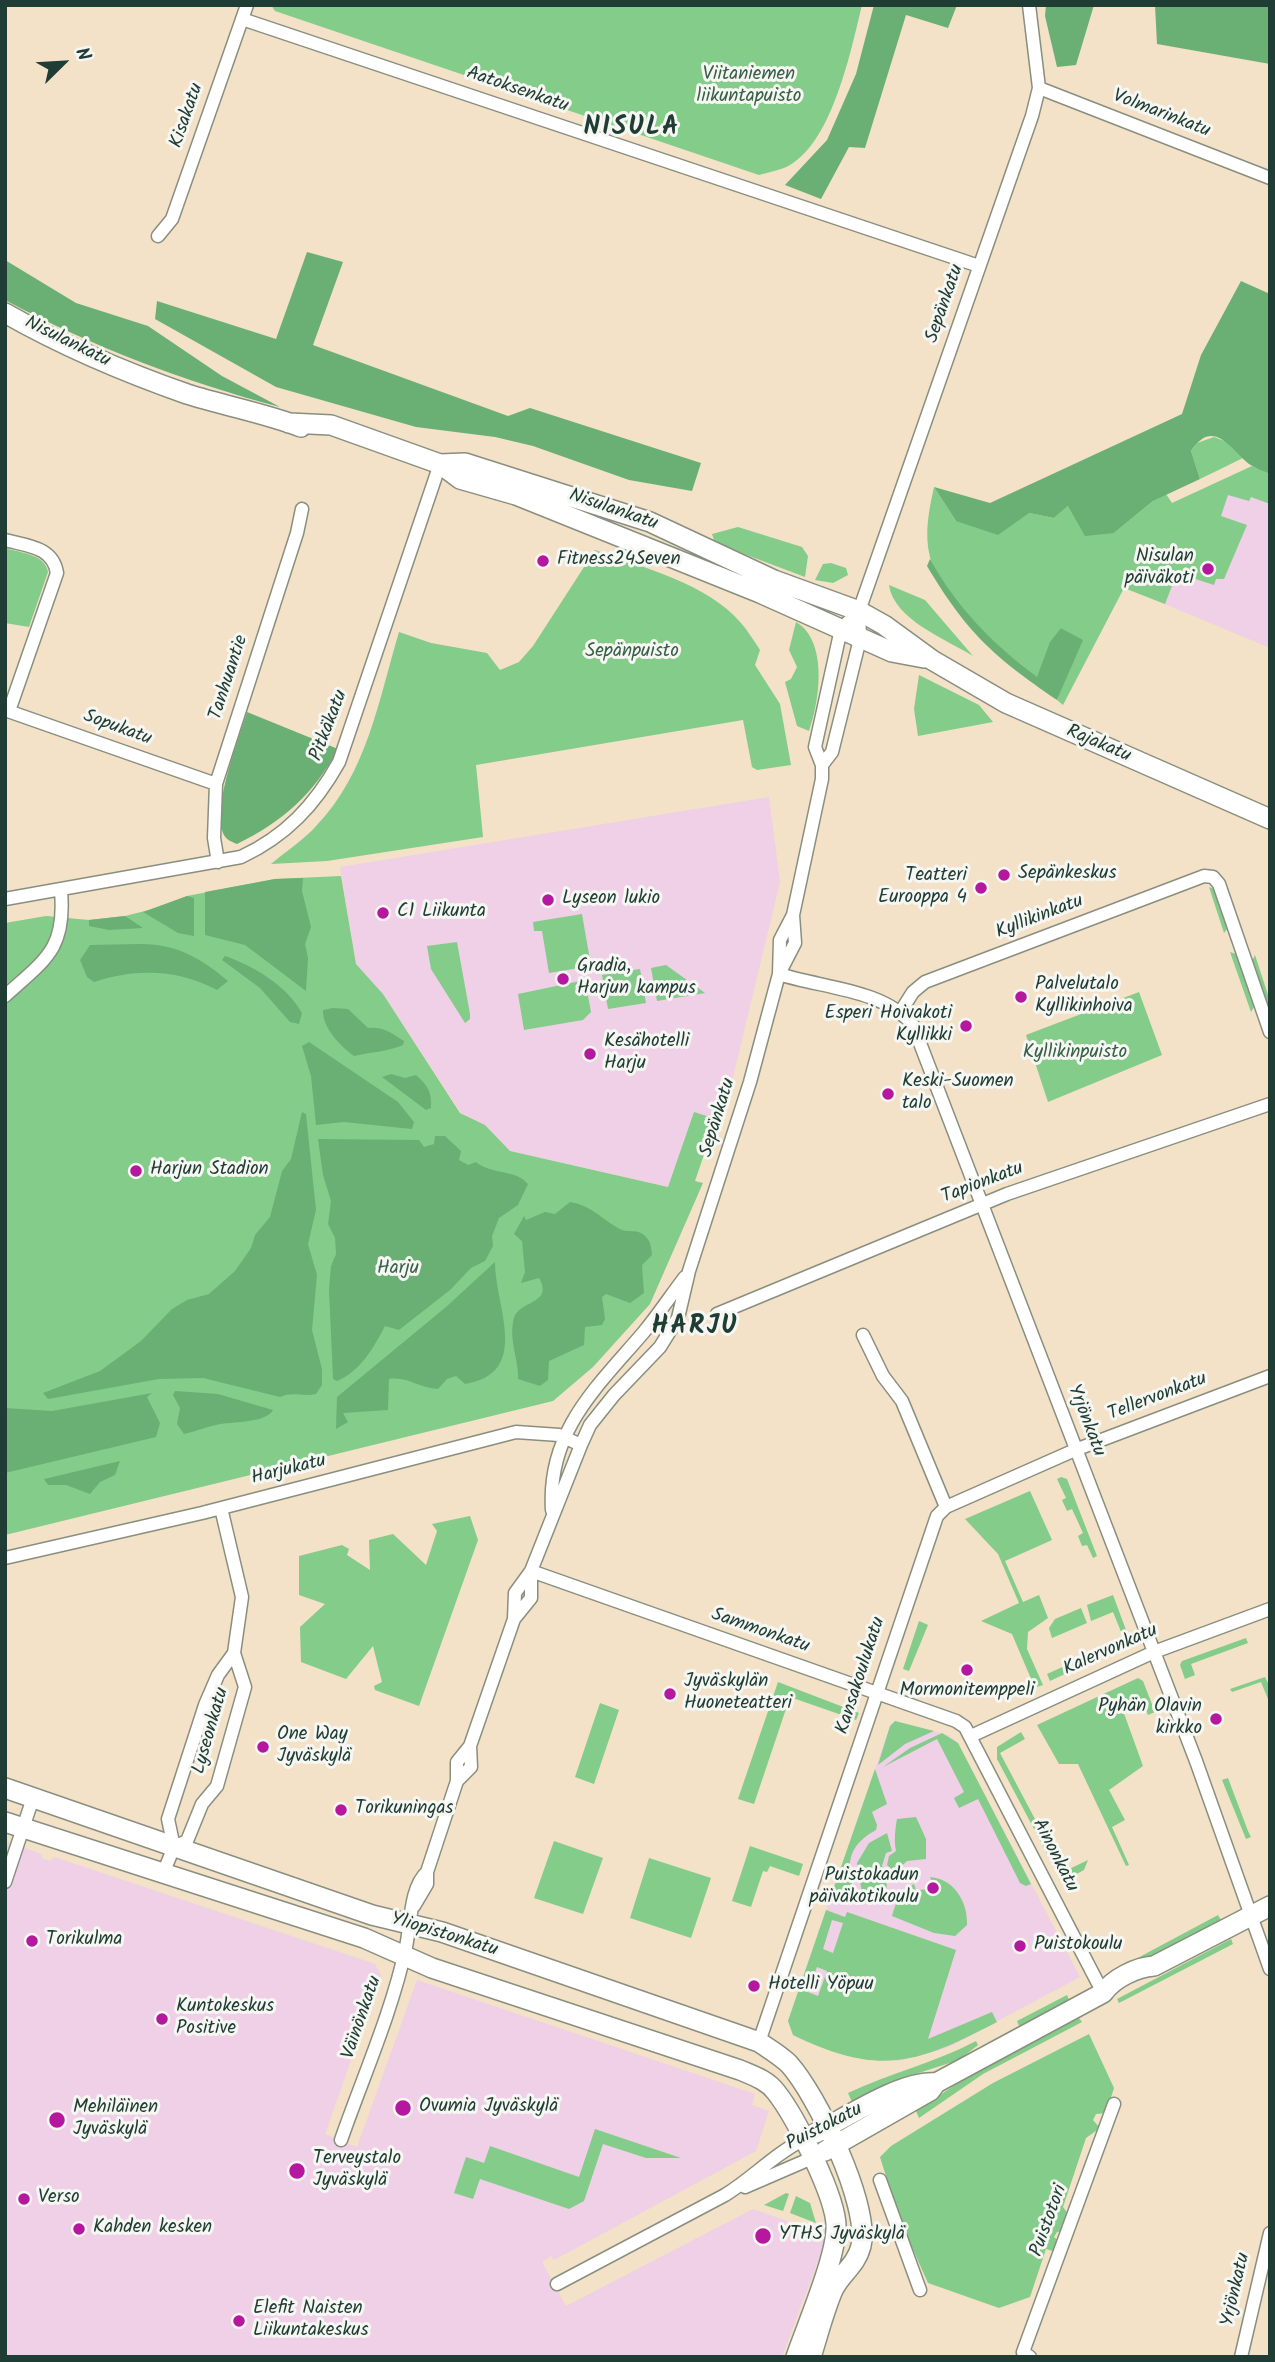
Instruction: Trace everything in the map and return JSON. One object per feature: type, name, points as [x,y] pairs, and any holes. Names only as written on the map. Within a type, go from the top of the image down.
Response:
[{"type":"main road","name":"Nisulankatu","points":[[5,313],[53,339],[128,372],[189,394],[289,422],[331,425],[370,442],[440,464],[460,479],[516,495],[760,593],[841,629]]},
{"type":"main road","name":"Nisulankatu","points":[[440,464],[465,463],[650,522],[774,580],[859,611]]},
{"type":"main road","name":"Rajakatu","points":[[859,611],[884,625],[932,660],[1048,724],[1270,819]]},
{"type":"main road","name":"Rajakatu","points":[[841,629],[892,652],[932,660]]},
{"type":"main road","name":"Yliopistonkatu","points":[[5,1788],[372,1915],[413,1915],[442,1932],[759,2042],[790,2065],[826,2127],[859,2202],[862,2242],[856,2263],[834,2288],[810,2357]]},
{"type":"main road","name":"Yliopistonkatu","points":[[14,1824],[164,1871],[204,1889],[364,1938],[404,1956],[759,2077],[776,2092],[803,2140],[830,2197],[836,2230],[796,2357]]},
{"type":"main road","name":"Puistokatu","points":[[812,2158],[930,2091],[936,2083],[1103,1993],[1113,1993],[1148,1975],[1154,1966],[1261,1911]]},
{"type":"main road","name":"Puistokatu","points":[[803,2140],[902,2089],[925,2082],[936,2083]]},
{"type":"street","name":"Kisakatu","points":[[158,236],[172,219],[247,5]]},
{"type":"street","name":"Sepänkatu","points":[[581,1446],[593,1422],[660,1347],[678,1318],[690,1271],[741,1112],[779,974],[795,943],[793,915],[822,765],[832,752],[860,639],[859,611],[1032,116],[1039,88],[1029,5]]},
{"type":"street","name":"Aatoksenkatu","points":[[242,19],[979,266]]},
{"type":"street","name":"Volmarinkatu","points":[[1039,88],[1270,178]]},
{"type":"street","name":"Pitkäkatu","points":[[5,900],[218,862],[256,850],[289,827],[323,792],[334,772],[440,464]]},
{"type":"street","name":"Tanhuantie","points":[[218,862],[214,838],[216,784],[297,533],[302,509]]},
{"type":"street","points":[[5,540],[46,551],[55,561],[57,573],[7,710]]},
{"type":"street","name":"Sepänkatu","points":[[822,765],[815,747],[841,629],[859,611]]},
{"type":"street","name":"Sopukatu","points":[[7,710],[216,784]]},
{"type":"street","name":"Kyllikinkatu","points":[[901,1011],[913,992],[925,982],[1204,876],[1213,877],[1219,884],[1270,1031]]},
{"type":"street","points":[[5,996],[57,944],[64,920],[61,891]]},
{"type":"street","points":[[779,974],[874,999],[901,1011]]},
{"type":"street","name":"Yrjönkatu","points":[[901,1011],[913,1026],[1154,1652],[1261,1911],[1270,1969]]},
{"type":"street","name":"Tapionkatu","points":[[717,1314],[983,1203],[1270,1104]]},
{"type":"street","name":"Sepänkatu","points":[[566,1438],[579,1409],[599,1380],[643,1333],[690,1271]]},
{"type":"street","points":[[863,1335],[883,1376],[902,1401],[946,1507]]},
{"type":"street","name":"Tellervonkatu","points":[[946,1507],[1075,1450],[1270,1376]]},
{"type":"street","name":"Harjukatu","points":[[5,1558],[221,1508],[516,1432],[559,1435],[581,1446]]},
{"type":"street","name":"Väinönkatu","points":[[552,1510],[551,1491],[558,1457],[566,1438]]},
{"type":"street","name":"Väinönkatu","points":[[341,2140],[404,1956],[413,1915],[412,1896],[427,1872],[457,1781],[457,1762],[470,1746],[514,1619],[531,1598],[531,1571],[552,1510],[581,1446]]},
{"type":"street","name":"Kansakoulukatu","points":[[759,2042],[931,1527],[946,1507]]},
{"type":"street","name":"Lyseonkatu","points":[[174,1847],[187,1841],[202,1804],[217,1786],[245,1687],[234,1653],[242,1597],[221,1508]]},
{"type":"street","name":"Sammonkatu","points":[[531,1571],[956,1721],[971,1736]]},
{"type":"street","name":"Kalervonkatu","points":[[971,1736],[1154,1652],[1270,1609]]},
{"type":"street","name":"Lyseonkatu","points":[[164,1871],[174,1847],[168,1819],[205,1705],[218,1675],[234,1653]]},
{"type":"street","name":"Ainonkatu","points":[[971,1736],[1103,1993]]},
{"type":"street","points":[[5,1882],[14,1824],[33,1798]]},
{"type":"street","name":"Puistotori","points":[[1027,2354],[1114,2104]]},
{"type":"street","name":"Puistokatu","points":[[725,2195],[748,2180],[777,2153],[803,2140]]},
{"type":"street","name":"Puistokatu","points":[[557,2284],[725,2195],[812,2158]]},
{"type":"street","points":[[880,2180],[920,2290]]},
{"type":"street","name":"Yrjönkatu","points":[[1241,2357],[1270,2233]]},
{"type":"shaded area","name":"Nisulan päiväkoti","points":[[1252,466],[1270,474],[1270,648],[1136,592]]},
{"type":"shaded area","name":"Gradia, Harjun kampus","points":[[769,797],[780,882],[728,1098],[716,1119],[694,1113],[669,1187],[510,1151],[485,1125],[461,1113],[383,994],[356,964],[340,867]]},
{"type":"shaded area","name":"Puistokadun päiväkotikoulu","points":[[895,1721],[948,1735],[958,1743],[1080,1977],[947,2048],[899,2061],[854,2057],[805,2041],[793,2035],[788,2021],[890,1726]]},
{"type":"shaded area","points":[[5,1841],[42,1854],[41,1858],[50,1861],[54,1857],[375,1964],[381,1975],[325,2134],[357,2147],[417,1980],[755,2094],[752,2105],[769,2111],[756,2151],[554,2260],[551,2256],[542,2262],[566,2306],[753,2209],[824,2234],[826,2240],[782,2357],[5,2357]]},
{"type":"green space","name":"Viitaniemen liikuntapuisto","points":[[271,5],[862,5],[846,69],[818,136],[805,153],[790,165],[759,175],[275,11]]},
{"type":"green space","points":[[874,5],[957,5],[948,28],[906,15],[865,148],[849,147],[821,199],[785,185],[827,140],[856,74]]},
{"type":"green space","points":[[1046,5],[1094,5],[1076,65],[1057,67],[1045,16]]},
{"type":"green space","points":[[1155,5],[1270,5],[1270,64],[1157,44]]},
{"type":"green space","points":[[307,252],[343,262],[313,345],[508,416],[530,408],[701,463],[692,491],[629,480],[533,446],[495,437],[416,427],[276,387],[155,319],[157,301],[276,339]]},
{"type":"green space","points":[[5,260],[76,303],[148,326],[222,376],[280,407],[140,362],[5,300]]},
{"type":"green space","points":[[1241,281],[1270,294],[1270,474],[1249,464],[1222,439],[1207,437],[1199,441],[1191,451],[1200,479],[1153,501],[1114,533],[1085,536],[1068,506],[1054,518],[1029,513],[998,535],[956,521],[934,487],[990,503],[1182,414],[1201,355]]},
{"type":"green space","points":[[1214,437],[1232,444],[1243,458],[1200,479],[1191,451],[1197,443]]},
{"type":"green space","points":[[1252,466],[1270,474],[1270,504],[1251,497],[1249,501],[1228,495],[1221,516],[1247,525],[1224,579],[1216,579],[1214,585],[1177,573],[1165,604],[1124,588],[1063,705],[1057,700],[1082,640],[1061,628],[1037,678],[959,606],[936,573],[930,557],[927,530],[934,487],[956,521],[1029,513],[1054,518],[1068,506],[1114,533],[1153,501],[1166,494],[1172,503]]},
{"type":"green space","points":[[738,527],[802,547],[808,556],[805,577],[715,543],[712,534]]},
{"type":"green space","points":[[5,548],[37,558],[46,566],[48,572],[29,627],[5,623]]},
{"type":"green space","name":"Sepänpuisto","points":[[595,550],[693,587],[727,609],[741,623],[760,650],[755,665],[780,704],[791,765],[757,770],[752,767],[743,720],[476,765],[483,837],[327,861],[271,864],[312,830],[334,805],[348,782],[369,734],[399,632],[431,643],[487,653],[500,670],[519,662],[533,646]]},
{"type":"green space","points":[[930,559],[977,624],[1037,677],[1050,642],[1061,628],[1083,640],[1057,700],[1015,670],[983,642],[941,589],[927,566]]},
{"type":"green space","points":[[831,563],[846,568],[848,575],[833,583],[815,580],[823,564]]},
{"type":"green space","points":[[889,585],[925,600],[973,656],[911,618],[900,608]]},
{"type":"green space","points":[[796,622],[806,631],[813,643],[819,672],[816,704],[809,731],[797,726],[785,682],[791,679],[797,667],[789,650]]},
{"type":"green space","points":[[919,675],[979,705],[993,722],[918,736],[914,709]]},
{"type":"green space","points":[[247,712],[338,749],[318,780],[295,805],[268,826],[237,844],[223,833],[221,804],[228,771]]},
{"type":"green space","name":"Harju","points":[[341,876],[356,964],[383,994],[460,1113],[485,1125],[510,1151],[668,1187],[694,1112],[716,1119],[695,1181],[703,1183],[650,1304],[593,1367],[553,1401],[5,1535],[5,923],[46,916],[89,920],[125,916],[165,906],[187,896],[275,879]]},
{"type":"green space","points":[[303,878],[302,891],[311,927],[305,944],[308,958],[306,991],[245,945],[205,935],[205,892],[275,879]]},
{"type":"green space","points":[[1209,887],[1214,889],[1228,928],[1224,933]]},
{"type":"green space","points":[[187,896],[194,898],[194,936],[178,933],[143,912]]},
{"type":"green space","points":[[582,914],[591,966],[549,973],[542,931],[534,931],[533,922]]},
{"type":"green space","points":[[125,916],[143,928],[109,930],[89,926],[89,920]]},
{"type":"green space","points":[[457,942],[470,1014],[470,1019],[465,1023],[431,969],[427,946]]},
{"type":"green space","points":[[151,944],[187,954],[208,965],[228,981],[217,990],[188,978],[157,973],[125,974],[94,982],[87,977],[80,960],[90,945]]},
{"type":"green space","points":[[1230,952],[1236,954],[1254,1007],[1251,1012]]},
{"type":"green space","points":[[1255,955],[1270,1004],[1266,1003],[1252,961]]},
{"type":"green space","points":[[225,956],[258,971],[288,994],[302,1013],[299,1024],[290,1022],[260,988],[222,960]]},
{"type":"green space","points":[[666,965],[705,993],[657,1001],[651,968]]},
{"type":"green space","points":[[640,969],[646,1003],[608,1009],[602,975]]},
{"type":"green space","points":[[585,980],[591,1012],[583,1020],[524,1030],[518,994]]},
{"type":"green space","name":"Kyllikinpuisto","points":[[1139,992],[1162,1055],[1048,1102],[1026,1035]]},
{"type":"green space","points":[[348,1009],[368,1028],[387,1031],[404,1041],[403,1045],[354,1056],[338,1042],[325,1023],[323,1010]]},
{"type":"green space","points":[[309,1042],[398,1102],[414,1122],[412,1129],[344,1122],[316,1125],[311,1076],[302,1046]]},
{"type":"green space","points":[[391,1074],[405,1078],[416,1075],[428,1090],[431,1108],[426,1110],[382,1077]]},
{"type":"green space","points":[[302,1112],[306,1114],[316,1210],[308,1244],[317,1275],[312,1330],[322,1369],[322,1385],[316,1394],[289,1394],[280,1397],[203,1378],[159,1379],[48,1399],[43,1393],[100,1371],[141,1341],[172,1309],[187,1300],[209,1294],[235,1271],[251,1248],[255,1235],[270,1217],[282,1171],[291,1159]]},
{"type":"green space","points":[[435,1136],[445,1136],[461,1151],[459,1160],[468,1165],[476,1162],[489,1169],[517,1176],[528,1184],[518,1205],[499,1218],[492,1236],[493,1246],[485,1261],[471,1268],[450,1290],[399,1330],[385,1326],[360,1365],[337,1381],[333,1379],[329,1290],[331,1266],[336,1254],[335,1238],[328,1224],[331,1201],[323,1175],[318,1139],[419,1140],[424,1147],[434,1144]]},
{"type":"green space","points":[[570,1202],[589,1209],[621,1230],[641,1233],[649,1242],[652,1255],[642,1265],[644,1293],[630,1303],[606,1294],[602,1297],[605,1319],[602,1325],[585,1327],[584,1345],[549,1361],[548,1380],[540,1386],[518,1379],[512,1334],[514,1318],[517,1312],[539,1297],[542,1286],[539,1278],[521,1283],[525,1272],[522,1241],[514,1234],[524,1216],[526,1220],[545,1212],[555,1214]]},
{"type":"green space","points":[[495,1262],[505,1336],[504,1352],[498,1367],[486,1377],[465,1384],[456,1376],[447,1379],[438,1389],[402,1379],[389,1379],[388,1410],[343,1413],[348,1422],[336,1429],[337,1397],[446,1307]]},
{"type":"green space","points":[[175,1391],[218,1394],[273,1410],[263,1418],[216,1425],[184,1434],[177,1424],[180,1408],[173,1395]]},
{"type":"green space","points":[[152,1393],[147,1397],[160,1423],[156,1437],[5,1473],[5,1408],[52,1411]]},
{"type":"green space","points":[[120,1461],[115,1475],[100,1482],[90,1494],[66,1485],[48,1485],[44,1479]]},
{"type":"green space","points":[[1057,1479],[1067,1479],[1097,1556],[1093,1558],[1087,1545],[1082,1546],[1078,1536],[1083,1533],[1072,1509],[1067,1511],[1062,1500],[1066,1498]]},
{"type":"green space","points":[[1030,1491],[1052,1540],[1005,1561],[1023,1602],[1039,1595],[1048,1618],[1028,1632],[1027,1649],[1043,1685],[1030,1689],[1028,1683],[1032,1681],[1012,1634],[981,1621],[1019,1603],[998,1554],[965,1519]]},
{"type":"green space","points":[[470,1516],[478,1540],[419,1706],[375,1690],[374,1686],[382,1682],[373,1646],[346,1679],[301,1662],[300,1627],[325,1604],[299,1595],[299,1556],[342,1545],[349,1549],[347,1555],[370,1570],[369,1540],[393,1534],[426,1565],[437,1531],[432,1524]]},
{"type":"green space","points":[[1113,1595],[1129,1638],[1127,1645],[1050,1681],[1047,1674],[1124,1639],[1113,1612],[1091,1621],[1087,1605]]},
{"type":"green space","points":[[1081,1608],[1087,1623],[1052,1638],[1049,1628],[1055,1619]]},
{"type":"green space","points":[[919,1621],[928,1625],[909,1671],[903,1669]]},
{"type":"green space","points":[[1246,1638],[1248,1643],[1191,1664],[1195,1675],[1185,1679],[1180,1665],[1182,1661]]},
{"type":"green space","points":[[1265,1677],[1270,1687],[1270,1704],[1261,1682],[1232,1692],[1230,1689]]},
{"type":"green space","points":[[1138,1678],[1143,1681],[1155,1712],[1148,1715],[1142,1700],[1122,1708],[1143,1766],[1109,1790],[1125,1820],[1112,1827],[1129,1865],[1126,1866],[1078,1764],[1059,1764],[1037,1725]]},
{"type":"green space","points":[[778,1682],[859,1713],[856,1720],[790,1697],[754,1804],[738,1799]]},
{"type":"green space","points":[[600,1703],[619,1710],[594,1784],[575,1777]]},
{"type":"green space","points":[[895,1721],[934,1731],[905,1744],[878,1765],[890,1726]]},
{"type":"green space","points":[[1021,1732],[1025,1739],[1000,1753],[1063,1872],[1088,1860],[1084,1870],[1062,1882],[997,1759],[997,1747]]},
{"type":"green space","points":[[942,1733],[958,1743],[1031,1884],[1026,1886],[1020,1883],[978,1799],[959,1808],[954,1798],[964,1792],[937,1739],[883,1767],[910,1748]]},
{"type":"green space","points":[[875,1769],[887,1804],[872,1812],[876,1830],[865,1837],[852,1853],[850,1872],[857,1904],[832,1893]]},
{"type":"green space","points":[[1228,1778],[1251,1837],[1246,1839],[1222,1780]]},
{"type":"green space","points":[[916,1817],[926,1839],[926,1859],[907,1861],[895,1872],[887,1865],[889,1856],[896,1851],[897,1819]]},
{"type":"green space","points":[[887,1833],[892,1851],[886,1853],[882,1866],[887,1886],[881,1905],[863,1898],[857,1863],[869,1843]]},
{"type":"green space","points":[[554,1841],[603,1858],[583,1914],[534,1898]]},
{"type":"green space","points":[[750,1846],[803,1864],[799,1876],[770,1866],[767,1872],[763,1871],[751,1907],[732,1901]]},
{"type":"green space","points":[[649,1858],[711,1878],[691,1938],[630,1918]]},
{"type":"green space","points":[[930,1877],[953,1887],[965,1908],[967,1925],[955,1936],[934,1933],[892,1916],[900,1897],[909,1887],[914,1884],[916,1890],[935,1889]]},
{"type":"green space","points":[[826,1910],[845,1917],[847,1912],[956,1950],[928,2039],[992,2012],[997,2022],[920,2056],[874,2060],[850,2057],[793,2035],[788,2021]],"holes":[[[832,1920],[843,1923],[833,1953],[823,1949]],[[817,1967],[827,1971],[818,1996],[808,1992]]]},
{"type":"green space","points":[[1218,1915],[1221,1920],[1109,1980],[1104,1976]]},
{"type":"green space","points":[[1231,1939],[1233,1944],[1119,2003],[1117,1999]]},
{"type":"green space","points":[[1067,1995],[1070,2002],[1019,2026],[1017,2021]]},
{"type":"green space","points":[[1079,2018],[1082,2022],[983,2074],[919,2118],[916,2111],[973,2073]]},
{"type":"green space","points":[[1089,2034],[1114,2088],[1106,2113],[1096,2114],[1093,2120],[1100,2128],[1086,2138],[1063,2207],[1068,2214],[1063,2231],[1057,2232],[1054,2237],[1059,2241],[1053,2251],[1046,2249],[1030,2297],[999,2308],[928,2283],[899,2218],[880,2157],[891,2146],[993,2083]]},
{"type":"green space","points":[[976,2041],[978,2045],[959,2060],[906,2077],[852,2102],[848,2093],[945,2056]]},
{"type":"green space","points":[[595,2129],[681,2158],[646,2158],[603,2144],[584,2201],[569,2209],[480,2179],[473,2199],[454,2193],[466,2157],[484,2163],[490,2146],[579,2177]]},
{"type":"green space","points":[[786,2193],[789,2194],[783,2211],[764,2205]]},
{"type":"green space","points":[[796,2196],[810,2203],[816,2223],[790,2213]]},
{"type":"place","name":"Fitness24Seven","points":[[543,561]]},
{"type":"place","name":"Nisulan päiväkoti","points":[[1208,569]]},
{"type":"place","name":"Sepänkeskus","points":[[1004,875]]},
{"type":"place","name":"Teatteri Eurooppa 4","points":[[981,888]]},
{"type":"place","name":"Lyseon lukio","points":[[548,900]]},
{"type":"place","name":"C1 Liikunta","points":[[383,913]]},
{"type":"place","name":"Gradia, Harjun kampus","points":[[563,979]]},
{"type":"place","name":"Palvelutalo Kyllikinhoiva","points":[[1021,997]]},
{"type":"place","name":"Esperi Hoivakoti Kyllikki","points":[[966,1026]]},
{"type":"place","name":"Kesähotelli Harju","points":[[590,1054]]},
{"type":"place","name":"Keski-Suomen talo","points":[[888,1094]]},
{"type":"place","name":"Harjun Stadion","points":[[136,1171]]},
{"type":"place","name":"Mormonitemppeli","points":[[967,1670]]},
{"type":"place","name":"Jyväskylän Huoneteatteri","points":[[670,1694]]},
{"type":"place","name":"Pyhän Olavin kirkko","points":[[1216,1719]]},
{"type":"place","name":"One Way Jyväskylä","points":[[263,1747]]},
{"type":"place","name":"Torikuningas","points":[[341,1810]]},
{"type":"place","name":"Puistokadun päiväkotikoulu","points":[[933,1888]]},
{"type":"place","name":"Torikulma","points":[[32,1941]]},
{"type":"place","name":"Puistokoulu","points":[[1020,1946]]},
{"type":"place","name":"Hotelli Yöpuu","points":[[754,1986]]},
{"type":"place","name":"Kuntokeskus Positive","points":[[162,2019]]},
{"type":"place","name":"Ovumia Jyväskylä","points":[[403,2108]]},
{"type":"place","name":"Mehiläinen Jyväskylä","points":[[57,2120]]},
{"type":"place","name":"Terveystalo Jyväskylä","points":[[297,2171]]},
{"type":"place","name":"Verso","points":[[24,2199]]},
{"type":"place","name":"Kahden kesken","points":[[79,2229]]},
{"type":"place","name":"YTHS Jyväskylä","points":[[763,2236]]},
{"type":"place","name":"Elefit Naisten Liikuntakeskus","points":[[239,2321]]},
{"type":"district","name":"NISULA","points":[[632,130]]},
{"type":"district","name":"HARJU","points":[[695,1329]]}]
